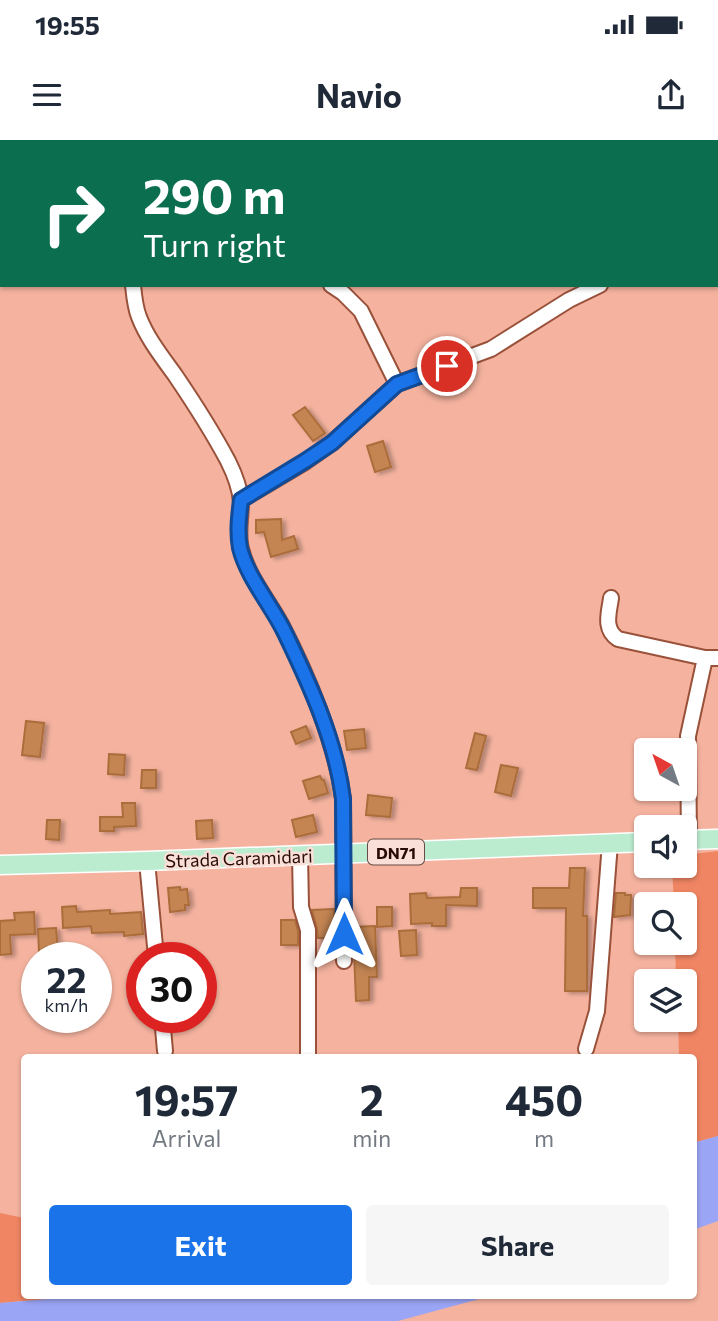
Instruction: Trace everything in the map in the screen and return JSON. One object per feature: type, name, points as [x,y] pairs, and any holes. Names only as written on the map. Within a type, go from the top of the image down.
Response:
[{"type":"main road","points":[[697,840],[718,839]]},
{"type":"main road","name":"Strada Caramidari","points":[[0,865],[634,842]]},
{"type":"street","points":[[132,287],[138,314],[145,330],[202,416],[237,481],[241,500],[240,548],[247,567],[295,654],[328,734],[341,780],[343,799],[344,961]]},
{"type":"street","points":[[334,287],[361,311],[397,384]]},
{"type":"street","points":[[241,500],[332,443],[397,384],[491,349],[547,313],[596,287]]},
{"type":"street","points":[[611,598],[607,623],[613,637],[711,658],[688,736],[687,815]]},
{"type":"street","points":[[586,1049],[597,1011],[610,843]]},
{"type":"street","points":[[300,855],[301,907],[308,930],[308,1054]]},
{"type":"street","points":[[147,861],[155,942]]},
{"type":"street","points":[[163,1033],[165,1051]]},
{"type":"shaded area","points":[[718,851],[718,1136],[697,1142],[697,1054],[679,1054],[678,1032],[697,1032],[697,969],[676,969],[675,955],[697,955],[697,892],[673,892],[673,878],[697,878],[697,853]]},
{"type":"shaded area","points":[[0,1213],[21,1217],[21,1299],[48,1299],[0,1303]]},
{"type":"water","points":[[718,1136],[718,1221],[697,1229],[697,1142]]},
{"type":"water","points":[[48,1299],[479,1299],[398,1321],[0,1321],[0,1303]]},
{"type":"building","points":[[305,407],[325,433],[313,441],[293,415]]},
{"type":"building","points":[[383,441],[391,467],[375,472],[367,446]]},
{"type":"building","points":[[281,519],[282,540],[294,536],[298,549],[271,557],[264,532],[256,533],[256,520]]},
{"type":"building","points":[[26,721],[44,723],[40,757],[22,755]]},
{"type":"building","points":[[306,726],[311,738],[296,744],[291,732]]},
{"type":"building","points":[[364,729],[366,748],[347,750],[344,731]]},
{"type":"building","points":[[475,733],[486,736],[477,770],[466,768]]},
{"type":"building","points":[[109,754],[125,755],[124,775],[108,774]]},
{"type":"building","points":[[501,765],[518,768],[511,796],[495,792]]},
{"type":"building","points":[[142,770],[156,770],[156,788],[141,788]]},
{"type":"building","points":[[320,776],[328,793],[309,799],[303,781]]},
{"type":"building","points":[[368,795],[392,798],[390,817],[366,815]]},
{"type":"building","points":[[122,803],[135,803],[136,826],[100,831],[100,817],[123,817]]},
{"type":"building","points":[[313,815],[317,832],[296,837],[292,820]]},
{"type":"building","points":[[47,820],[60,820],[59,840],[46,839]]},
{"type":"building","points":[[212,820],[213,838],[197,839],[196,821]]},
{"type":"building","points":[[570,868],[585,868],[583,916],[587,916],[587,991],[565,991],[566,908],[533,908],[533,888],[569,888]]},
{"type":"building","points":[[180,887],[180,890],[187,889],[189,905],[185,905],[185,910],[170,912],[168,888]]},
{"type":"building","points":[[461,888],[477,888],[477,906],[446,905],[446,926],[432,926],[432,923],[411,924],[410,894],[426,893],[427,898],[460,897]]},
{"type":"building","points":[[616,893],[631,895],[630,915],[614,917]]},
{"type":"building","points":[[76,906],[77,912],[141,912],[143,934],[124,936],[124,932],[92,933],[91,926],[63,928],[62,907]]},
{"type":"building","points":[[377,907],[392,907],[392,926],[377,927]]},
{"type":"building","points":[[334,909],[334,938],[318,938],[312,910]]},
{"type":"building","points":[[34,912],[35,934],[10,935],[11,954],[0,955],[0,921],[15,920],[14,913]]},
{"type":"building","points":[[281,920],[295,920],[298,945],[281,945]]},
{"type":"building","points":[[375,926],[377,977],[369,977],[369,1000],[356,1001],[353,927]]},
{"type":"building","points":[[56,928],[57,942],[39,942],[38,929]]},
{"type":"building","points":[[416,930],[417,955],[401,956],[399,931]]},
{"type":"route","points":[[344,934],[341,780],[328,734],[311,690],[280,624],[247,567],[240,548],[241,500],[332,443],[397,384],[447,366]]}]
